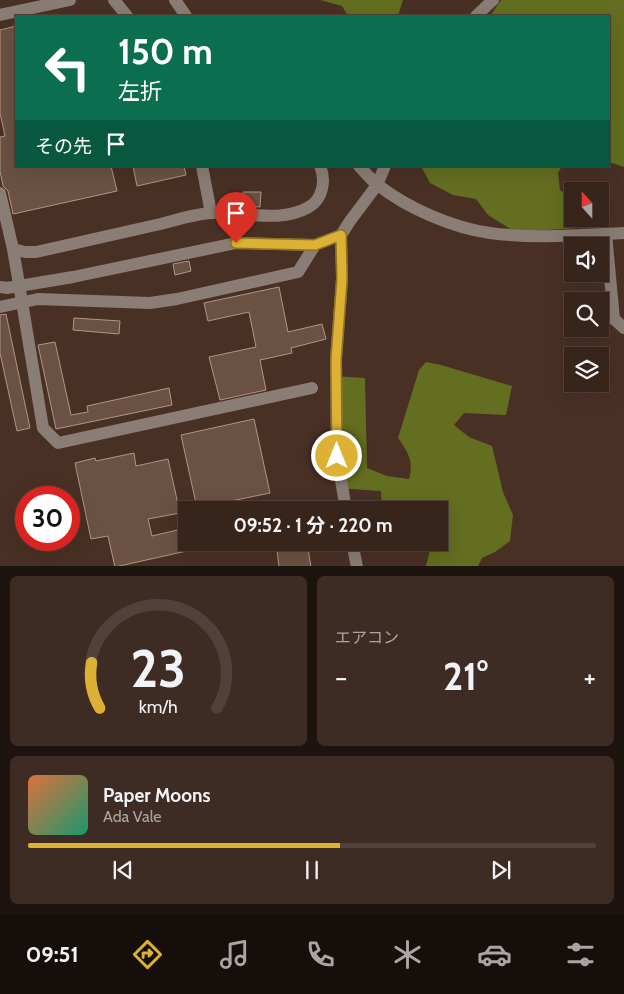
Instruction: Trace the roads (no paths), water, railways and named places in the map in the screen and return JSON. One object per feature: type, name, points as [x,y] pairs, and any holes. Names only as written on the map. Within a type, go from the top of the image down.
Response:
[{"type":"street","points":[[0,15],[70,0]]},
{"type":"street","points":[[114,0],[126,15]]},
{"type":"street","points":[[175,0],[185,15]]},
{"type":"street","points":[[477,15],[493,0]]},
{"type":"street","points":[[202,167],[211,213]]},
{"type":"street","points":[[13,249],[36,252],[211,213],[283,215],[309,207],[320,196],[323,186],[320,167]]},
{"type":"street","points":[[360,167],[378,185],[418,211],[484,232],[545,236],[624,233]]},
{"type":"street","points":[[344,501],[337,456],[336,360],[342,279],[341,235],[378,185],[385,167]]},
{"type":"street","points":[[0,193],[13,249],[43,428],[58,443],[312,388]]},
{"type":"street","points":[[606,234],[614,319],[624,328]]},
{"type":"street","points":[[0,287],[7,288],[73,276],[236,243],[315,245],[341,235]]},
{"type":"street","points":[[0,307],[38,299],[150,303],[177,299],[298,272],[315,245]]},
{"type":"street","points":[[354,551],[357,566]]}]
